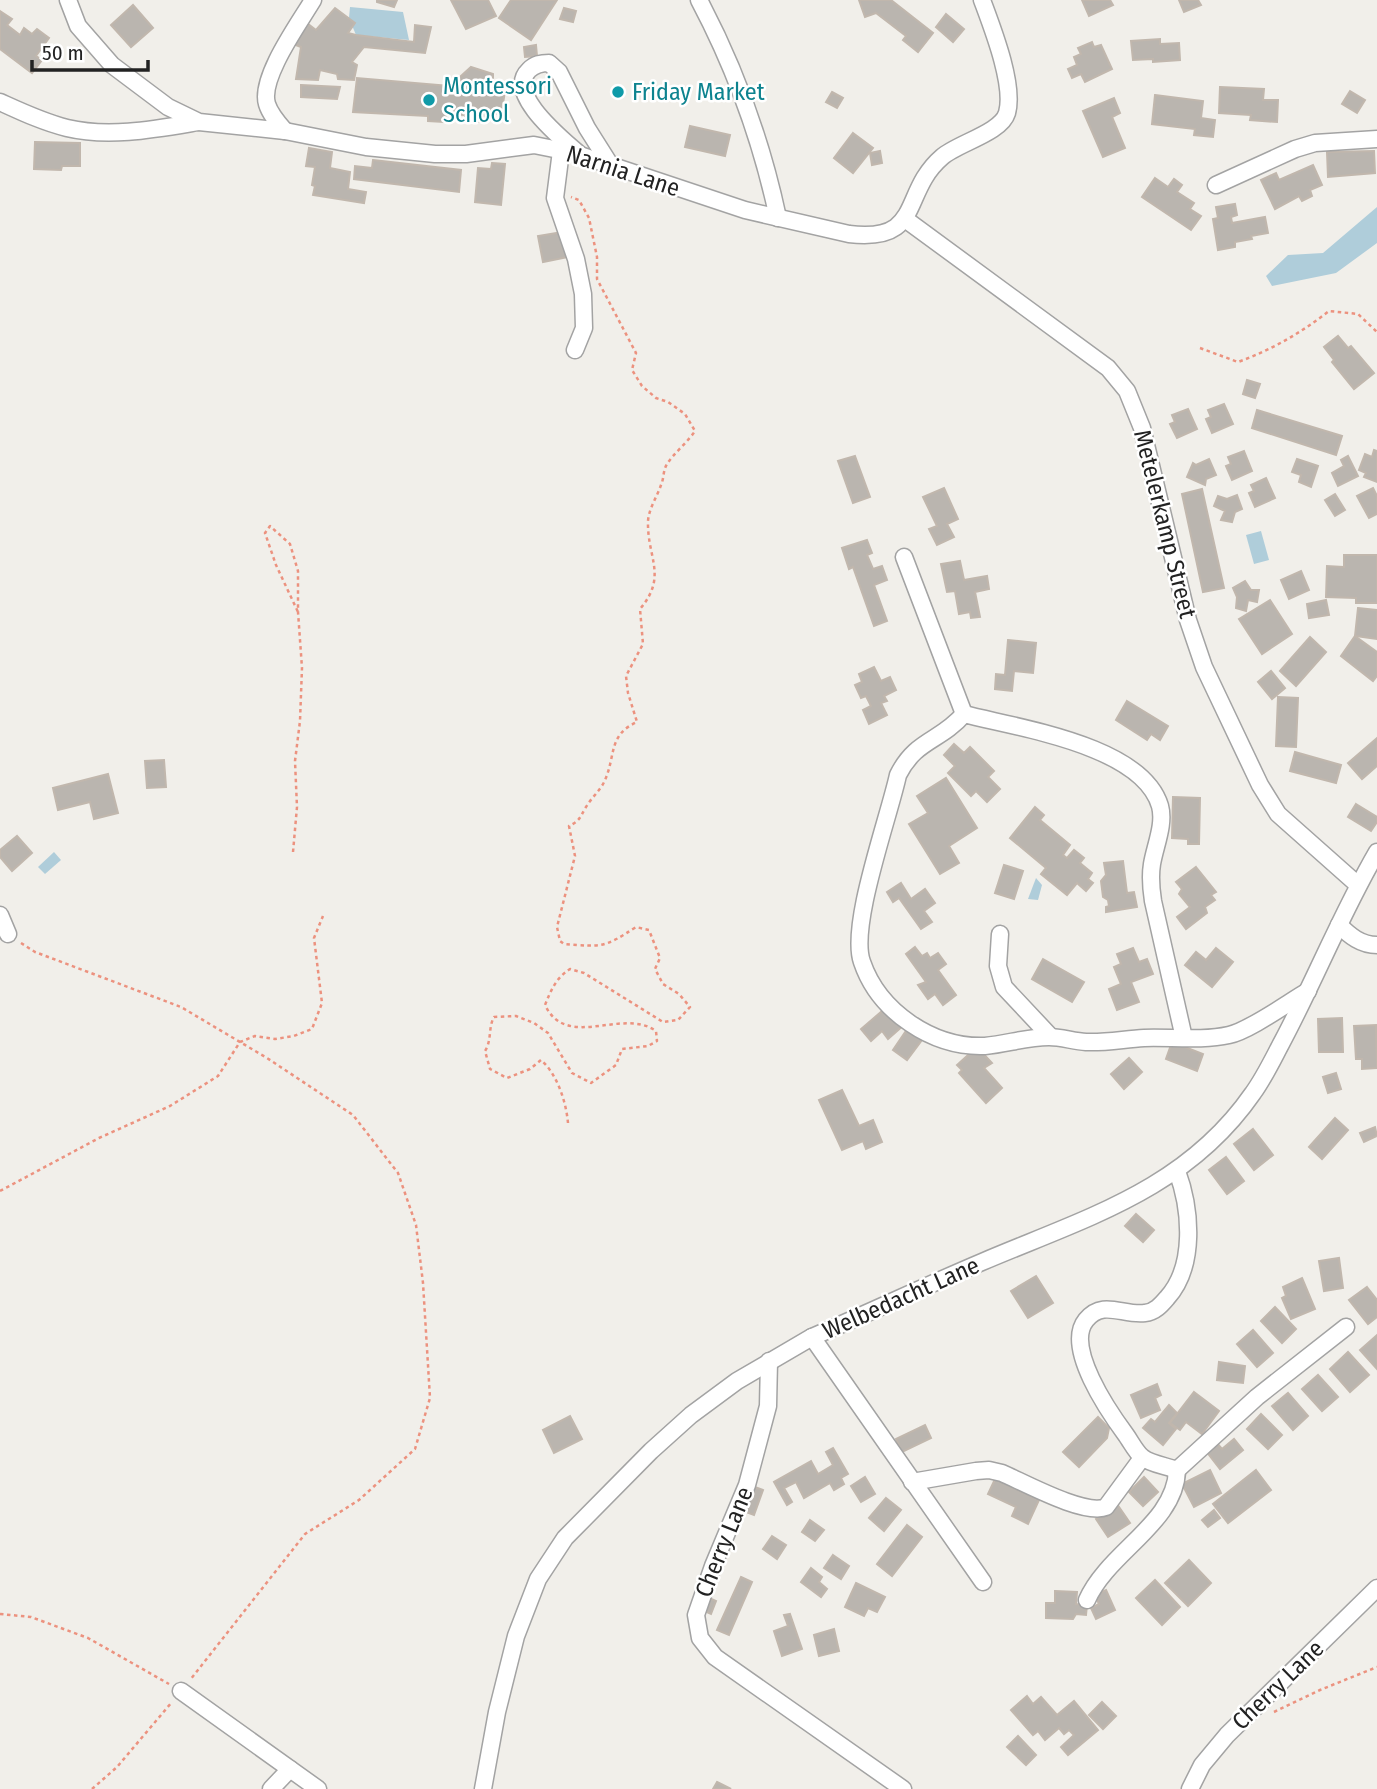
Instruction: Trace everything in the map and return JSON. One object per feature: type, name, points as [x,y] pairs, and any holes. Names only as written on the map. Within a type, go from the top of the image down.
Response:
[{"type":"street","points":[[68,0],[78,26],[112,65],[167,107],[199,122]]},
{"type":"street","points":[[285,131],[267,104],[267,88],[290,38],[313,0]]},
{"type":"street","points":[[699,0],[719,40],[750,116],[770,179],[778,218]]},
{"type":"street","points":[[902,223],[920,186],[939,159],[952,149],[997,126],[1007,115],[1009,99],[1001,59],[982,0]]},
{"type":"street","points":[[580,155],[535,111],[523,85],[525,73],[533,66],[549,63],[559,72],[587,128],[611,166]]},
{"type":"street","points":[[0,102],[34,118],[69,129],[104,132],[157,129],[199,122]]},
{"type":"street","name":"Narnia Lane","points":[[199,122],[285,131],[366,147],[435,154],[466,154],[534,145],[580,155],[725,205],[778,218],[860,235],[880,234],[902,223]]},
{"type":"street","points":[[1216,185],[1295,149],[1315,143],[1377,139]]},
{"type":"street","points":[[561,151],[555,198],[576,259],[583,294],[584,328],[575,350]]},
{"type":"street","name":"Metelerkamp Street","points":[[902,223],[1094,356],[1122,384],[1135,406],[1142,428],[1195,643],[1215,690],[1260,785],[1278,814],[1358,885]]},
{"type":"street","points":[[904,557],[964,714]]},
{"type":"street","points":[[964,714],[905,760],[898,775],[863,911],[858,943],[861,960],[884,1000],[898,1014],[933,1037],[967,1046],[1050,1037],[1089,1042],[1184,1038],[1237,1033],[1310,989]]},
{"type":"street","points":[[964,714],[1096,748],[1142,779],[1154,795],[1161,813],[1150,880],[1184,1038]]},
{"type":"street","name":"Welbedacht Lane","points":[[484,1789],[494,1725],[516,1636],[538,1579],[577,1525],[691,1415],[769,1361],[812,1338],[1122,1203],[1177,1171],[1228,1126],[1253,1093],[1310,989],[1358,885],[1377,852]]},
{"type":"street","points":[[0,915],[8,934]]},
{"type":"street","points":[[1339,925],[1363,943],[1377,945]]},
{"type":"street","points":[[1000,934],[998,966],[1004,987],[1050,1037]]},
{"type":"street","points":[[1177,1171],[1185,1193],[1187,1239],[1183,1273],[1173,1292],[1155,1310],[1147,1313],[1105,1308],[1096,1311],[1088,1318],[1080,1332],[1081,1350],[1088,1371],[1110,1412],[1142,1458],[1177,1470]]},
{"type":"street","points":[[1087,1600],[1093,1586],[1108,1566],[1158,1516],[1173,1491],[1177,1470],[1257,1397],[1346,1327]]},
{"type":"street","points":[[812,1338],[983,1582]]},
{"type":"street","name":"Cherry Lane","points":[[769,1361],[768,1406],[760,1440],[747,1485],[702,1593],[696,1615],[700,1638],[715,1657],[903,1789]]},
{"type":"street","points":[[912,1482],[989,1470],[1002,1473],[1080,1508],[1098,1510],[1110,1503],[1142,1458]]},
{"type":"street","name":"Cherry Lane","points":[[1189,1789],[1202,1765],[1227,1735],[1377,1588]]},
{"type":"street","points":[[181,1691],[318,1789]]},
{"type":"street","points":[[271,1789],[290,1769]]},
{"type":"path","points":[[568,1123],[567,1112],[552,1070],[541,1060],[530,1069],[507,1078],[490,1069],[485,1051],[490,1042],[490,1024],[494,1017],[516,1016],[534,1023],[548,1033],[572,1073],[592,1083],[616,1065],[622,1049],[648,1046],[657,1041],[656,1031],[648,1025],[635,1022],[596,1027],[576,1027],[561,1023],[551,1016],[545,1005],[551,989],[561,975],[570,970],[584,973],[663,1022],[678,1020],[690,1007],[679,994],[663,984],[655,969],[660,958],[649,930],[636,927],[613,943],[600,946],[564,944],[559,941],[558,926],[575,856],[569,827],[579,822],[587,805],[604,784],[614,742],[628,726],[637,722],[628,694],[626,676],[643,644],[640,609],[651,596],[655,584],[648,522],[650,509],[661,485],[666,465],[695,431],[685,414],[668,402],[656,398],[642,386],[632,370],[636,354],[597,279],[597,257],[589,218],[579,200],[569,196]]},
{"type":"path","points":[[1200,348],[1238,362],[1264,352],[1309,327],[1329,311],[1358,314],[1377,332]]},
{"type":"path","points":[[293,852],[297,807],[295,761],[302,668],[298,571],[290,544],[270,526],[265,533],[276,565],[298,612]]},
{"type":"path","points":[[0,1191],[99,1138],[170,1106],[218,1076],[240,1042],[255,1037],[275,1039],[294,1036],[312,1029],[322,1003],[314,938],[323,916]]},
{"type":"path","points":[[8,934],[35,952],[181,1007],[353,1115],[398,1173],[416,1224],[423,1283],[430,1398],[415,1449],[359,1500],[305,1534],[181,1691],[117,1767],[92,1789]]},
{"type":"path","points":[[0,1614],[31,1617],[88,1638],[181,1691]]},
{"type":"path","points":[[1269,1715],[1320,1690],[1377,1668]]},
{"type":"water","points":[[350,7],[403,12],[409,40],[356,35],[349,18]]},
{"type":"water","points":[[1377,207],[1377,243],[1336,273],[1272,286],[1266,276],[1288,255],[1323,253]]},
{"type":"water","points":[[1261,531],[1269,560],[1254,564],[1246,535]]},
{"type":"water","points":[[54,852],[61,860],[45,874],[38,867]]},
{"type":"water","points":[[1036,878],[1042,885],[1038,900],[1028,899]]},
{"type":"building","points":[[377,0],[397,0],[394,7]]},
{"type":"building","points":[[451,0],[488,0],[496,16],[466,29]]},
{"type":"building","points":[[511,0],[557,0],[531,40],[499,18]]},
{"type":"building","points":[[859,0],[891,0],[933,33],[918,52],[903,40],[906,36],[876,13],[865,17]]},
{"type":"building","points":[[1082,0],[1110,0],[1113,5],[1089,16]]},
{"type":"building","points":[[1179,0],[1198,0],[1201,5],[1184,12]]},
{"type":"building","points":[[133,5],[153,28],[131,47],[111,25]]},
{"type":"building","points":[[335,8],[355,23],[348,33],[356,35],[414,42],[415,25],[431,27],[425,53],[364,47],[352,62],[357,65],[354,80],[338,79],[337,74],[320,70],[318,80],[296,79],[301,47],[293,44],[308,24],[316,30]]},
{"type":"building","points":[[564,8],[576,11],[573,22],[560,19]]},
{"type":"building","points":[[0,11],[12,19],[7,25],[20,35],[24,28],[32,34],[37,29],[49,38],[36,56],[42,60],[32,73],[0,49]]},
{"type":"building","points":[[946,14],[964,29],[953,42],[936,27]]},
{"type":"building","points":[[1160,39],[1160,44],[1179,43],[1180,60],[1133,60],[1131,41]]},
{"type":"building","points":[[1092,42],[1094,47],[1101,45],[1112,69],[1085,82],[1081,74],[1072,78],[1068,69],[1077,65],[1074,57],[1081,54],[1078,48]]},
{"type":"building","points":[[536,45],[537,56],[525,57],[524,47]]},
{"type":"building","name":"Montessori School","points":[[471,67],[493,74],[493,89],[505,91],[502,110],[484,122],[465,122],[465,115],[446,114],[444,122],[428,121],[428,116],[353,112],[357,78],[450,86]]},
{"type":"building","points":[[301,85],[340,87],[337,99],[301,97]]},
{"type":"building","points":[[1220,87],[1264,89],[1263,100],[1278,100],[1277,122],[1250,120],[1251,115],[1219,113]]},
{"type":"building","points":[[1350,91],[1365,100],[1357,113],[1342,104]]},
{"type":"building","points":[[832,92],[843,98],[837,108],[826,102]]},
{"type":"building","points":[[1155,95],[1203,101],[1201,118],[1215,120],[1213,137],[1194,135],[1195,129],[1152,124]]},
{"type":"building","points":[[1114,98],[1120,113],[1112,117],[1125,148],[1103,157],[1083,111]]},
{"type":"building","points":[[690,126],[730,135],[725,156],[685,147]]},
{"type":"building","points":[[853,133],[873,148],[853,173],[834,158]]},
{"type":"building","points":[[35,142],[80,143],[80,166],[62,166],[61,170],[34,169]]},
{"type":"building","points":[[309,148],[332,152],[330,168],[350,172],[348,189],[366,192],[364,203],[313,195],[315,167],[306,166]]},
{"type":"building","points":[[880,151],[882,163],[872,165],[870,153]]},
{"type":"building","points":[[1374,151],[1375,173],[1328,177],[1327,152]]},
{"type":"building","points":[[373,160],[461,170],[459,192],[354,179],[355,166],[372,168]]},
{"type":"building","points":[[492,163],[505,164],[501,205],[475,202],[478,168],[491,169]]},
{"type":"building","points":[[1313,165],[1322,185],[1310,190],[1312,196],[1302,201],[1299,196],[1275,209],[1261,180],[1276,173],[1279,180]]},
{"type":"building","points":[[1155,178],[1168,187],[1174,179],[1182,185],[1177,192],[1194,203],[1190,209],[1201,216],[1191,230],[1142,197]]},
{"type":"building","points":[[1235,204],[1237,215],[1231,217],[1232,223],[1265,217],[1268,233],[1235,242],[1235,247],[1218,250],[1213,219],[1218,218],[1216,207]]},
{"type":"building","points":[[563,232],[568,257],[543,262],[538,236]]},
{"type":"building","points":[[1338,336],[1348,348],[1351,346],[1374,373],[1354,389],[1332,362],[1334,360],[1324,347]]},
{"type":"building","points":[[1247,380],[1260,384],[1255,398],[1243,394]]},
{"type":"building","points":[[1224,404],[1233,424],[1212,433],[1206,419],[1211,417],[1208,410]]},
{"type":"building","points":[[1188,409],[1197,429],[1177,438],[1170,424],[1175,422],[1172,415]]},
{"type":"building","points":[[1257,410],[1342,436],[1336,455],[1252,428]]},
{"type":"building","points":[[1374,450],[1377,451],[1377,482],[1364,477],[1366,473],[1359,470],[1365,454],[1372,457]]},
{"type":"building","points":[[1244,451],[1252,471],[1232,480],[1226,466],[1231,464],[1228,457]]},
{"type":"building","points":[[855,456],[870,497],[853,503],[838,461]]},
{"type":"building","points":[[1348,456],[1358,476],[1338,486],[1332,473],[1344,466],[1341,460]]},
{"type":"building","points":[[1209,459],[1216,475],[1206,479],[1205,485],[1187,477],[1193,463],[1196,465]]},
{"type":"building","points":[[1297,459],[1318,466],[1311,487],[1299,482],[1301,475],[1292,472]]},
{"type":"building","points":[[1266,478],[1275,498],[1255,507],[1249,493],[1254,491],[1251,485]]},
{"type":"building","points":[[944,488],[958,519],[947,524],[954,537],[937,545],[929,529],[937,526],[923,497]]},
{"type":"building","points":[[1373,488],[1377,496],[1377,514],[1369,518],[1357,496]]},
{"type":"building","points":[[1202,489],[1224,588],[1203,592],[1182,494]]},
{"type":"building","points":[[1335,494],[1345,510],[1335,516],[1325,500]]},
{"type":"building","points":[[1237,495],[1242,509],[1235,512],[1232,522],[1221,520],[1225,511],[1214,506],[1218,496],[1227,499]]},
{"type":"building","points":[[867,540],[872,553],[867,555],[873,569],[882,566],[887,580],[874,585],[887,621],[874,626],[853,567],[849,569],[842,548]]},
{"type":"building","points":[[1344,555],[1377,555],[1377,603],[1356,603],[1356,598],[1326,597],[1327,566],[1344,567]]},
{"type":"building","points":[[960,561],[964,580],[987,576],[989,589],[975,592],[980,617],[971,618],[970,612],[959,614],[955,591],[947,592],[941,564]]},
{"type":"building","points":[[1301,571],[1309,590],[1289,599],[1281,580]]},
{"type":"building","points":[[1245,581],[1251,590],[1259,590],[1257,602],[1248,600],[1246,611],[1236,608],[1237,597],[1233,588]]},
{"type":"building","points":[[1270,600],[1292,634],[1262,654],[1239,619]]},
{"type":"building","points":[[1326,600],[1329,615],[1309,618],[1307,604]]},
{"type":"building","points":[[1358,608],[1377,610],[1377,639],[1355,636]]},
{"type":"building","points":[[1355,636],[1377,652],[1377,676],[1373,681],[1341,656]]},
{"type":"building","points":[[1310,637],[1326,652],[1296,686],[1280,671]]},
{"type":"building","points":[[1008,640],[1036,643],[1033,673],[1014,671],[1012,691],[995,689],[996,674],[1005,675]]},
{"type":"building","points":[[874,667],[881,681],[890,677],[896,690],[884,696],[887,701],[881,703],[887,715],[869,724],[863,710],[871,706],[866,696],[861,698],[855,685],[862,682],[859,674]]},
{"type":"building","points":[[1271,671],[1285,688],[1272,699],[1258,682]]},
{"type":"building","points":[[1278,697],[1298,698],[1296,747],[1276,746]]},
{"type":"building","points":[[1127,701],[1168,726],[1160,740],[1151,734],[1147,740],[1116,720]]},
{"type":"building","points":[[1377,738],[1377,766],[1362,779],[1348,763]]},
{"type":"building","points":[[954,744],[964,753],[970,747],[994,771],[988,777],[1000,789],[987,802],[976,791],[971,796],[948,773],[955,766],[944,755]]},
{"type":"building","points":[[1295,752],[1341,765],[1336,783],[1290,771]]},
{"type":"building","points":[[164,760],[166,787],[147,788],[145,761]]},
{"type":"building","points":[[108,774],[118,813],[94,819],[90,802],[58,810],[53,788]]},
{"type":"building","points":[[946,778],[977,828],[949,846],[959,863],[940,874],[909,824],[928,813],[917,796]]},
{"type":"building","points":[[1173,797],[1200,798],[1199,844],[1188,844],[1188,839],[1172,838]]},
{"type":"building","points":[[1356,804],[1377,817],[1371,831],[1348,817]]},
{"type":"building","points":[[1035,807],[1044,815],[1040,820],[1070,845],[1063,855],[1067,858],[1074,850],[1084,858],[1080,863],[1092,873],[1088,879],[1093,883],[1086,891],[1077,883],[1067,895],[1041,874],[1046,868],[1010,838]]},
{"type":"building","points":[[17,836],[32,853],[12,871],[0,857],[0,850]]},
{"type":"building","points":[[1123,861],[1127,893],[1134,892],[1137,907],[1106,912],[1106,907],[1109,906],[1108,900],[1103,897],[1101,881],[1106,875],[1104,863]]},
{"type":"building","points":[[1004,865],[1023,871],[1014,899],[995,893]]},
{"type":"building","points":[[1196,867],[1216,892],[1211,895],[1215,900],[1205,907],[1207,913],[1186,929],[1177,917],[1190,907],[1179,894],[1182,889],[1176,882]]},
{"type":"building","points":[[901,883],[911,899],[925,889],[935,903],[924,911],[932,922],[921,929],[899,898],[893,902],[887,892]]},
{"type":"building","points":[[915,947],[922,956],[927,953],[930,958],[938,953],[946,964],[938,970],[956,995],[943,1005],[935,994],[928,999],[918,985],[926,982],[906,954]]},
{"type":"building","points":[[1133,948],[1139,962],[1147,959],[1153,974],[1131,982],[1139,1002],[1117,1010],[1109,989],[1121,984],[1114,967],[1121,964],[1117,954]]},
{"type":"building","points":[[1216,948],[1233,962],[1212,987],[1185,965],[1196,952],[1206,960]]},
{"type":"building","points":[[1043,959],[1084,982],[1072,1002],[1032,979]]},
{"type":"building","points":[[888,1006],[904,1025],[888,1039],[882,1031],[871,1041],[861,1029]]},
{"type":"building","points":[[1342,1018],[1343,1052],[1319,1052],[1318,1019]]},
{"type":"building","points":[[910,1025],[925,1036],[907,1060],[893,1050]]},
{"type":"building","points":[[1376,1025],[1377,1068],[1362,1069],[1362,1059],[1356,1059],[1354,1026]]},
{"type":"building","points":[[1172,1042],[1203,1054],[1197,1071],[1166,1059]]},
{"type":"building","points":[[977,1047],[992,1063],[984,1068],[1002,1088],[986,1103],[959,1073],[962,1070],[957,1065]]},
{"type":"building","points":[[1129,1058],[1142,1072],[1124,1089],[1111,1074]]},
{"type":"building","points":[[1336,1073],[1341,1089],[1328,1093],[1323,1077]]},
{"type":"building","points":[[842,1090],[859,1126],[873,1120],[882,1142],[866,1149],[863,1141],[842,1150],[819,1100]]},
{"type":"building","points":[[1335,1118],[1348,1130],[1322,1159],[1309,1147]]},
{"type":"building","points":[[1375,1127],[1377,1136],[1364,1142],[1360,1133]]},
{"type":"building","points":[[1253,1129],[1273,1155],[1254,1170],[1234,1144]]},
{"type":"building","points":[[1226,1157],[1244,1181],[1227,1194],[1209,1170]]},
{"type":"building","points":[[1136,1214],[1154,1230],[1143,1242],[1125,1226]]},
{"type":"building","points":[[1339,1258],[1343,1288],[1324,1291],[1319,1261]]},
{"type":"building","points":[[1036,1276],[1053,1303],[1028,1318],[1011,1291]]},
{"type":"building","points":[[1302,1278],[1315,1309],[1291,1319],[1282,1298],[1286,1296],[1283,1287]]},
{"type":"building","points":[[1367,1287],[1377,1300],[1377,1317],[1368,1324],[1349,1300]]},
{"type":"building","points":[[1275,1307],[1296,1329],[1282,1343],[1261,1321]]},
{"type":"building","points":[[1253,1330],[1273,1353],[1257,1367],[1237,1344]]},
{"type":"building","points":[[1377,1335],[1377,1369],[1360,1350]]},
{"type":"building","points":[[1348,1352],[1369,1375],[1350,1392],[1330,1369]]},
{"type":"building","points":[[1219,1362],[1245,1366],[1243,1383],[1217,1380]]},
{"type":"building","points":[[1318,1375],[1338,1397],[1322,1411],[1302,1389]]},
{"type":"building","points":[[1157,1384],[1161,1395],[1155,1398],[1160,1410],[1141,1418],[1131,1395]]},
{"type":"building","points":[[1194,1392],[1219,1411],[1202,1434],[1186,1422],[1180,1430],[1170,1423]]},
{"type":"building","points":[[1288,1393],[1308,1416],[1293,1430],[1272,1406]]},
{"type":"building","points":[[1169,1405],[1177,1413],[1169,1423],[1176,1429],[1163,1445],[1143,1428],[1151,1419],[1155,1422]]},
{"type":"building","points":[[1261,1414],[1282,1435],[1268,1449],[1247,1429]]},
{"type":"building","points":[[570,1416],[582,1439],[554,1453],[543,1430]]},
{"type":"building","points":[[1098,1417],[1109,1428],[1107,1438],[1079,1467],[1063,1452]]},
{"type":"building","points":[[925,1425],[931,1438],[902,1452],[896,1439]]},
{"type":"building","points":[[1234,1439],[1243,1450],[1220,1469],[1206,1451],[1217,1443],[1222,1449]]},
{"type":"building","points":[[833,1448],[848,1474],[841,1478],[844,1484],[834,1490],[830,1483],[804,1498],[796,1482],[784,1488],[792,1502],[787,1505],[774,1482],[811,1461],[818,1474],[833,1465],[826,1452]]},
{"type":"building","points":[[1210,1470],[1221,1493],[1194,1507],[1182,1484]]},
{"type":"building","points":[[1256,1470],[1271,1490],[1228,1523],[1213,1504]]},
{"type":"building","points":[[865,1477],[875,1494],[861,1502],[851,1486]]},
{"type":"building","points":[[1144,1477],[1158,1492],[1143,1506],[1129,1492]]},
{"type":"building","points":[[995,1479],[1039,1500],[1028,1524],[1012,1516],[1016,1507],[988,1494]]},
{"type":"building","points":[[752,1486],[763,1490],[754,1515],[743,1511]]},
{"type":"building","points":[[886,1498],[901,1510],[884,1531],[869,1518]]},
{"type":"building","points":[[1117,1504],[1130,1523],[1108,1537],[1096,1519]]},
{"type":"building","points":[[1214,1510],[1220,1518],[1208,1527],[1202,1520]]},
{"type":"building","points":[[810,1520],[824,1530],[815,1541],[802,1532]]},
{"type":"building","points":[[907,1525],[922,1537],[892,1576],[877,1564]]},
{"type":"building","points":[[772,1536],[786,1545],[777,1559],[763,1549]]},
{"type":"building","points":[[833,1555],[849,1566],[841,1579],[824,1568]]},
{"type":"building","points":[[1189,1560],[1211,1583],[1188,1606],[1165,1583]]},
{"type":"building","points":[[811,1568],[822,1577],[819,1582],[827,1589],[821,1597],[801,1582]]},
{"type":"building","points":[[741,1577],[752,1582],[729,1635],[717,1630]]},
{"type":"building","points":[[1155,1580],[1180,1607],[1162,1625],[1136,1598]]},
{"type":"building","points":[[856,1583],[885,1597],[877,1612],[868,1608],[864,1616],[845,1607]]},
{"type":"building","points":[[1106,1590],[1115,1610],[1096,1619],[1091,1608],[1099,1604],[1095,1595]]},
{"type":"building","points":[[1055,1591],[1077,1592],[1076,1604],[1087,1605],[1086,1615],[1076,1614],[1073,1619],[1046,1618],[1046,1603],[1055,1603]]},
{"type":"building","points":[[707,1597],[716,1601],[711,1614],[702,1610]]},
{"type":"building","points":[[790,1614],[802,1649],[782,1656],[774,1631],[788,1626],[784,1615]]},
{"type":"building","points":[[834,1629],[839,1651],[819,1656],[814,1635]]},
{"type":"building","points":[[1027,1696],[1033,1704],[1041,1697],[1057,1715],[1074,1701],[1098,1730],[1068,1755],[1061,1747],[1074,1735],[1069,1730],[1064,1734],[1059,1728],[1045,1740],[1038,1731],[1033,1735],[1011,1710]]},
{"type":"building","points":[[1102,1702],[1116,1716],[1103,1729],[1089,1715]]},
{"type":"building","points":[[1018,1736],[1036,1755],[1026,1765],[1007,1747]]},
{"type":"building","points":[[717,1782],[731,1789],[713,1789]]},
{"type":"place","name":"Friday Market","points":[[618,92]]},
{"type":"place","name":"Montessori School","points":[[429,100]]}]
